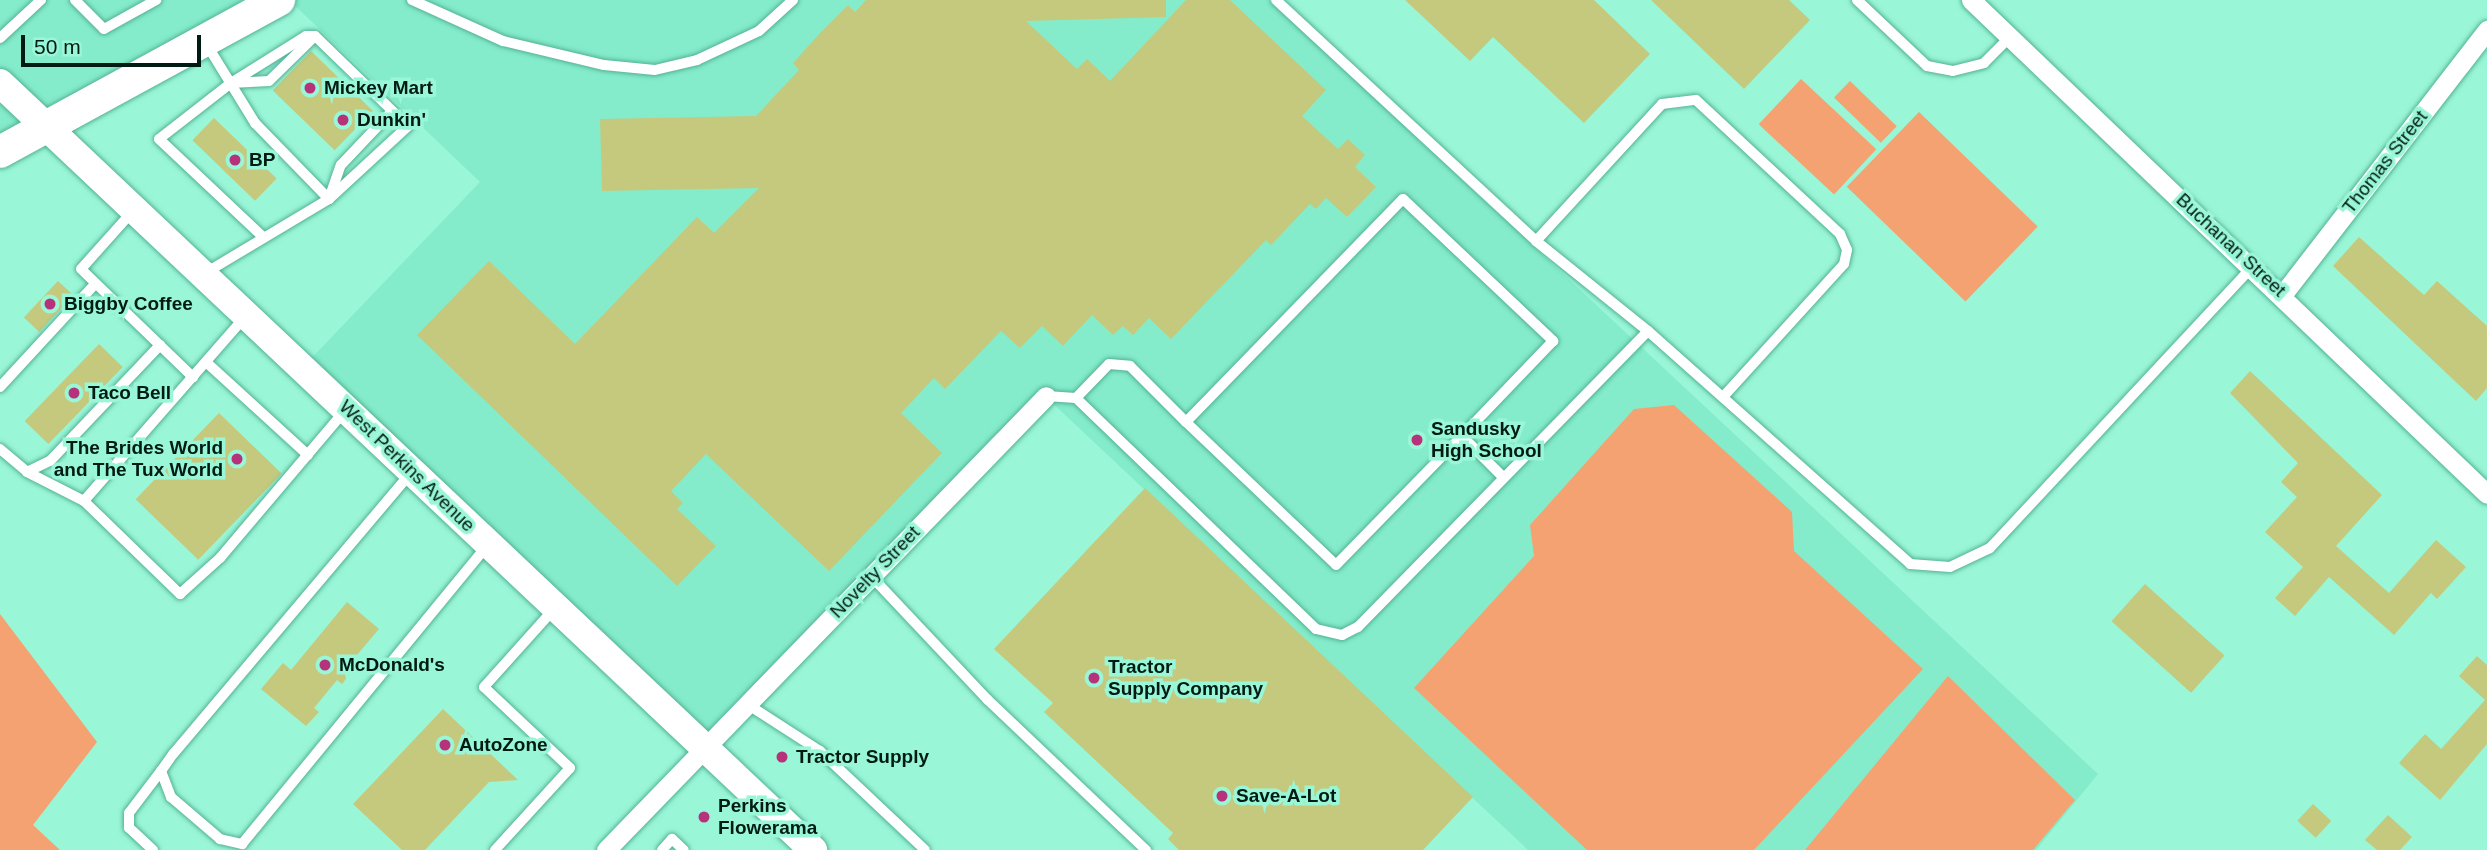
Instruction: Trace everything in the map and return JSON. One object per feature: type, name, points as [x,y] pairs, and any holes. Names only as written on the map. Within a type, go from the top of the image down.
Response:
[{"type":"main road","points":[[0,152],[204,41],[269,2]]},
{"type":"main road","name":"West Perkins Avenue","points":[[0,83],[813,850]]},
{"type":"street","name":"Buchanan Street","points":[[1971,0],[2283,294],[2487,494]]},
{"type":"street","name":"Thomas Street","points":[[2283,294],[2487,30]]},
{"type":"street","name":"Novelty Street","points":[[606,850],[1046,396]]},
{"type":"lane","points":[[0,38],[41,0]]},
{"type":"lane","points":[[75,0],[104,29],[156,0]]},
{"type":"lane","points":[[412,0],[503,41],[604,65],[655,70],[697,60],[759,31],[793,0]]},
{"type":"lane","points":[[1276,0],[1536,242],[1648,331],[1910,564],[1950,566],[1990,548],[2253,266]]},
{"type":"lane","points":[[1857,0],[1927,66],[1953,71],[1984,63],[2010,37]]},
{"type":"lane","points":[[203,274],[262,236],[329,199],[408,126],[315,36],[306,36],[231,83],[159,139],[262,236]]},
{"type":"lane","points":[[231,83],[269,81],[315,36]]},
{"type":"lane","points":[[204,41],[255,123],[329,199]]},
{"type":"lane","points":[[1536,242],[1662,104],[1679,98],[1696,100],[1840,234],[1847,250],[1844,264],[1723,397]]},
{"type":"lane","points":[[329,199],[341,165],[392,111]]},
{"type":"lane","points":[[1076,398],[1109,364],[1130,366],[1186,422],[1336,565],[1553,341],[1403,199],[1186,422]]},
{"type":"lane","points":[[134,209],[81,269],[193,377]]},
{"type":"lane","points":[[1,382],[95,284]]},
{"type":"lane","points":[[84,501],[247,315]]},
{"type":"lane","points":[[1046,396],[1076,398],[1316,629],[1342,635],[1358,627],[1502,476],[1648,331]]},
{"type":"lane","points":[[27,472],[50,461],[160,345]]},
{"type":"lane","points":[[206,362],[308,455]]},
{"type":"lane","points":[[0,449],[27,472],[84,501],[180,594],[220,558],[347,409]]},
{"type":"lane","points":[[1462,436],[1502,476]]},
{"type":"lane","points":[[153,850],[129,828],[130,813],[412,471]]},
{"type":"lane","points":[[162,771],[171,797],[220,839],[240,847],[489,544]]},
{"type":"lane","points":[[871,576],[988,700],[1146,850]]},
{"type":"lane","points":[[495,850],[570,768],[484,687],[555,607]]},
{"type":"lane","points":[[746,704],[820,751],[925,850]]},
{"type":"lane","points":[[662,850],[673,839],[684,850]]},
{"type":"shaded area","points":[[0,0],[279,0],[0,148]]},
{"type":"shaded area","name":"Sandusky High School","points":[[289,0],[1270,0],[2098,774],[2036,850],[1528,850],[1046,397],[703,748],[303,367],[480,182]]},
{"type":"shaded area","points":[[1801,79],[1876,149],[1834,195],[1759,124]]},
{"type":"shaded area","points":[[1850,81],[1897,126],[1881,143],[1834,98]]},
{"type":"shaded area","points":[[1919,112],[2038,227],[1965,301],[1847,187]]},
{"type":"shaded area","points":[[1674,405],[1792,512],[1794,551],[1923,669],[1754,850],[1587,850],[1414,688],[1534,556],[1530,525],[1634,409]]},
{"type":"shaded area","points":[[0,614],[97,742],[33,825],[60,850],[0,850]]},
{"type":"shaded area","points":[[1948,676],[2075,800],[2033,850],[1805,850]]},
{"type":"building","points":[[866,0],[1166,0],[1166,17],[1026,21],[1077,69],[1087,59],[1110,81],[1186,0],[1230,0],[1326,90],[1302,116],[1338,149],[1348,139],[1365,155],[1355,167],[1376,187],[1347,217],[1326,198],[1316,209],[1310,204],[1271,245],[1266,240],[1171,339],[1149,318],[1133,335],[1123,326],[1113,335],[1092,315],[1063,346],[1042,326],[1020,348],[1001,331],[945,389],[934,378],[901,413],[942,453],[829,571],[706,454],[671,491],[683,503],[677,509],[716,546],[677,586],[417,335],[489,261],[575,344],[697,217],[714,233],[759,188],[602,191],[600,119],[756,116],[799,70],[793,63],[821,32],[848,5],[855,12]]},
{"type":"building","points":[[1405,0],[1594,0],[1650,54],[1584,123],[1493,37],[1470,61]]},
{"type":"building","points":[[1651,0],[1789,0],[1810,20],[1744,89]]},
{"type":"building","points":[[311,51],[373,111],[335,150],[273,91]]},
{"type":"building","name":"BP","points":[[214,118],[277,178],[255,201],[192,140]]},
{"type":"building","points":[[2359,237],[2424,295],[2437,281],[2487,326],[2487,388],[2476,401],[2333,266]]},
{"type":"building","name":"Biggby Coffee","points":[[58,281],[73,295],[39,332],[24,318]]},
{"type":"building","name":"Taco Bell","points":[[99,344],[123,367],[48,444],[25,421]]},
{"type":"building","points":[[2250,371],[2382,495],[2336,546],[2389,593],[2436,540],[2466,567],[2437,599],[2431,593],[2394,635],[2329,577],[2295,616],[2275,598],[2303,567],[2265,532],[2297,497],[2281,482],[2298,463],[2230,393]]},
{"type":"building","points":[[219,413],[282,473],[198,560],[136,499]]},
{"type":"building","points":[[1145,488],[1473,797],[1423,850],[1179,850],[1168,839],[1173,833],[1044,712],[1053,703],[994,649]]},
{"type":"building","points":[[2145,584],[2225,656],[2191,693],[2112,621]]},
{"type":"building","name":"McDonald's","points":[[347,602],[379,629],[351,662],[356,666],[342,684],[337,680],[314,708],[319,712],[306,726],[261,689],[283,663],[291,670]]},
{"type":"building","points":[[2477,656],[2487,665],[2487,744],[2440,800],[2399,763],[2425,734],[2441,749],[2485,700],[2459,676]]},
{"type":"building","name":"AutoZone","points":[[443,709],[518,780],[489,782],[425,850],[402,850],[353,804]]},
{"type":"building","points":[[2313,804],[2331,821],[2316,838],[2297,821]]},
{"type":"building","points":[[2388,815],[2412,837],[2400,850],[2377,850],[2365,840]]},
{"type":"place","name":"Mickey Mart","points":[[310,88]]},
{"type":"place","name":"Dunkin'","points":[[343,120]]},
{"type":"place","name":"BP","points":[[235,160]]},
{"type":"place","name":"Biggby Coffee","points":[[50,304]]},
{"type":"place","name":"Taco Bell","points":[[74,393]]},
{"type":"place","name":"Sandusky High School","points":[[1417,440]]},
{"type":"place","name":"The Brides World and The Tux World","points":[[237,459]]},
{"type":"place","name":"McDonald's","points":[[325,665]]},
{"type":"place","name":"Tractor Supply Company","points":[[1094,678]]},
{"type":"place","name":"AutoZone","points":[[445,745]]},
{"type":"place","name":"Tractor Supply","points":[[782,757]]},
{"type":"place","name":"Save-A-Lot","points":[[1222,796]]},
{"type":"place","name":"Perkins Flowerama","points":[[704,817]]}]
